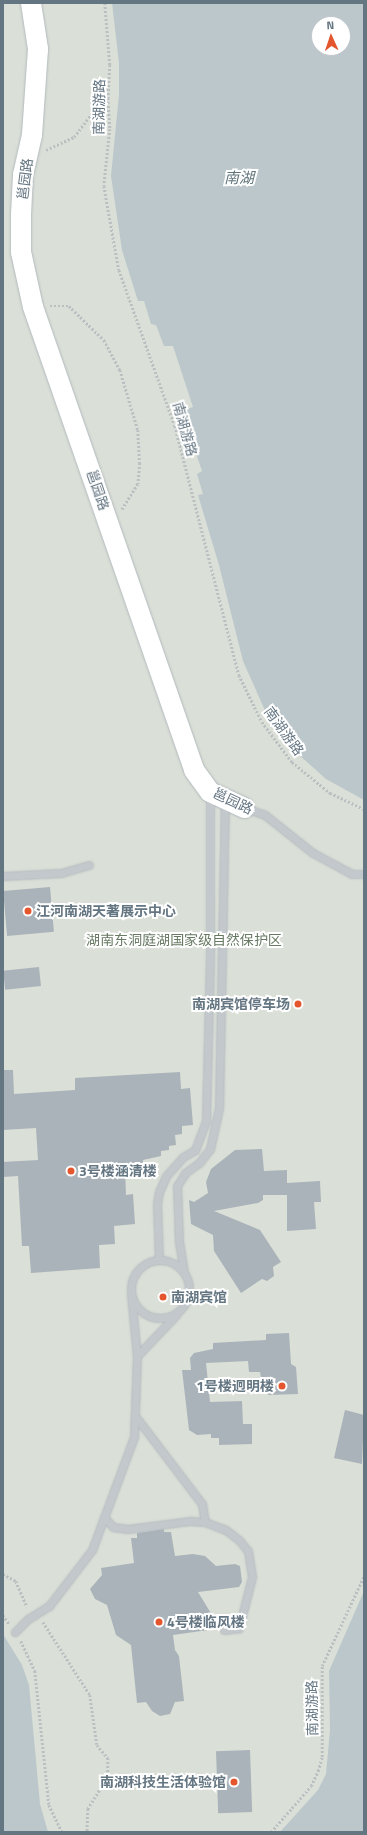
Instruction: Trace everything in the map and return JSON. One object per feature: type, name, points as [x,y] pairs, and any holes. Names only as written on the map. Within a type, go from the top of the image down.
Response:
[{"type":"street","name":"邕园路","points":[[31,3],[38,49],[32,135],[27,158],[21,215],[22,252],[33,307],[110,523],[194,770],[217,796],[245,808]]},
{"type":"lane","points":[[159,1260],[157,1204],[159,1192],[166,1176],[184,1158],[195,1150],[206,1121],[210,959],[217,796]]},
{"type":"lane","points":[[137,1356],[182,1307],[189,1290],[184,1273],[179,1242],[178,1186],[185,1173],[200,1163],[210,1148],[219,1108],[217,796]]},
{"type":"lane","name":"邕园路","points":[[245,808],[265,815],[313,853],[352,874],[364,874]]},
{"type":"lane","points":[[3,876],[62,872],[89,865]]},
{"type":"lane","points":[[15,1632],[28,1619],[49,1606],[92,1550],[134,1437],[136,1418],[137,1356],[131,1284],[141,1267],[159,1260],[173,1264],[184,1273]]},
{"type":"lane","points":[[131,1294],[134,1303],[150,1316],[168,1317],[182,1307]]},
{"type":"lane","points":[[136,1418],[202,1504],[205,1522]]},
{"type":"lane","points":[[104,1517],[113,1527],[128,1530],[182,1522],[205,1522],[226,1530],[239,1540],[248,1551],[252,1577],[239,1628],[224,1630]]},
{"type":"path","name":"南湖游路","points":[[105,3],[110,65],[108,98],[110,128],[104,186],[119,270],[175,426],[239,675],[262,722],[292,762],[330,793],[364,809]]},
{"type":"path","points":[[27,158],[74,137],[93,112],[108,98]]},
{"type":"path","points":[[33,307],[69,306],[104,340],[120,370],[138,430],[140,463],[138,484],[123,509],[110,523]]},
{"type":"path","points":[[3,1574],[16,1581],[25,1598],[28,1619]]},
{"type":"path","name":"南湖游路","points":[[271,1832],[311,1786],[318,1771],[322,1757],[322,1666],[364,1576]]},
{"type":"path","points":[[38,1613],[90,1695],[97,1745],[108,1758],[108,1777],[88,1809],[87,1832]]},
{"type":"path","points":[[3,1614],[15,1632],[35,1672],[49,1805],[62,1832]]},
{"type":"green space","name":"湖南东洞庭湖国家级自然保护区","points":[[3,3],[364,3],[364,1832],[3,1832]]},
{"type":"water","name":"南湖","points":[[112,3],[364,3],[364,800],[326,779],[298,754],[267,715],[243,661],[219,565],[198,495],[203,494],[197,474],[202,471],[190,436],[195,434],[185,410],[193,407],[173,346],[164,346],[156,325],[151,324],[144,301],[138,301],[122,250],[111,176],[119,95],[119,63]]},
{"type":"water","points":[[364,1591],[364,1832],[280,1832],[318,1790],[326,1774],[330,1730],[329,1671]]},
{"type":"water","points":[[3,1634],[22,1665],[29,1685],[40,1804],[48,1832],[3,1832]]},
{"type":"building","name":"江河南湖天著展示中心","points":[[50,887],[54,932],[7,936],[3,891]]},
{"type":"building","points":[[39,967],[41,986],[5,990],[3,971]]},
{"type":"building","name":"3号楼涵清楼","points":[[3,1070],[13,1070],[14,1094],[75,1090],[75,1078],[180,1072],[181,1089],[190,1088],[193,1125],[182,1126],[182,1134],[175,1135],[176,1145],[169,1146],[169,1150],[161,1151],[161,1156],[143,1160],[143,1165],[134,1165],[134,1168],[125,1169],[126,1195],[133,1194],[135,1224],[114,1226],[115,1244],[99,1245],[100,1268],[31,1273],[29,1246],[22,1246],[18,1176],[3,1177],[3,1162],[38,1160],[36,1128],[3,1130]]},
{"type":"building","points":[[262,1149],[264,1171],[287,1170],[287,1183],[320,1181],[321,1202],[314,1202],[316,1229],[287,1231],[287,1195],[263,1195],[263,1200],[258,1203],[214,1211],[260,1230],[281,1262],[273,1267],[274,1276],[267,1281],[262,1279],[241,1293],[214,1251],[213,1235],[191,1224],[189,1200],[194,1202],[208,1193],[206,1182],[211,1169],[235,1150]]},
{"type":"building","name":"1号楼迥明楼","points":[[289,1333],[291,1364],[296,1367],[298,1394],[268,1395],[267,1378],[261,1378],[260,1372],[249,1372],[248,1361],[206,1363],[210,1402],[242,1401],[243,1424],[252,1424],[252,1444],[219,1445],[219,1438],[211,1438],[211,1434],[197,1435],[189,1430],[182,1370],[191,1370],[190,1358],[194,1353],[213,1349],[213,1343],[266,1340],[266,1334]]},
{"type":"building","points":[[345,1410],[364,1415],[362,1464],[334,1458]]},
{"type":"building","name":"4号楼临风楼","points":[[164,1529],[164,1532],[171,1532],[175,1556],[193,1554],[205,1556],[216,1566],[235,1564],[240,1566],[242,1582],[239,1587],[198,1592],[212,1615],[207,1618],[208,1630],[173,1635],[175,1650],[179,1656],[184,1701],[175,1702],[170,1714],[160,1716],[152,1711],[146,1702],[137,1703],[131,1645],[116,1635],[107,1605],[95,1599],[90,1589],[102,1575],[101,1568],[134,1563],[131,1538],[137,1538],[137,1533]]},
{"type":"building","name":"南湖科技生活体验馆","points":[[250,1750],[252,1812],[218,1813],[216,1751]]},
{"type":"place","name":"江河南湖天著展示中心","points":[[28,911]]},
{"type":"place","name":"南湖宾馆停车场","points":[[298,1004]]},
{"type":"place","name":"3号楼涵清楼","points":[[71,1171]]},
{"type":"place","name":"南湖宾馆","points":[[163,1297]]},
{"type":"place","name":"1号楼迥明楼","points":[[282,1386]]},
{"type":"place","name":"4号楼临风楼","points":[[159,1622]]},
{"type":"place","name":"南湖科技生活体验馆","points":[[234,1782]]}]
